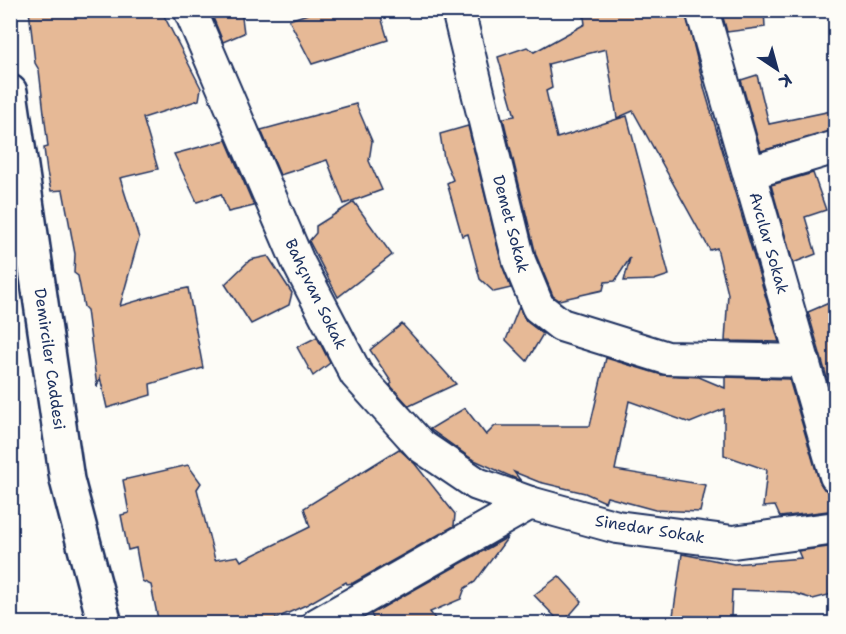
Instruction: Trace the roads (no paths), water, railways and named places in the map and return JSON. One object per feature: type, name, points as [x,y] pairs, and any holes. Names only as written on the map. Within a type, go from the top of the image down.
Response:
[{"type":"street","name":"Bahçıvan Sokak","points":[[190,10],[298,261],[356,374],[421,446],[477,484],[530,503]]},
{"type":"street","name":"Demet Sokak","points":[[458,10],[519,261],[538,307],[561,325],[667,358],[803,361]]},
{"type":"street","name":"Avcılar Sokak","points":[[702,10],[836,476]]},
{"type":"street","name":"Demirciler Caddesi","points":[[10,92],[67,480],[105,624]]},
{"type":"street","points":[[749,173],[836,147]]},
{"type":"street","name":"Sinedar Sokak","points":[[530,503],[617,527],[733,542],[836,528]]},
{"type":"street","points":[[318,624],[530,503]]}]
